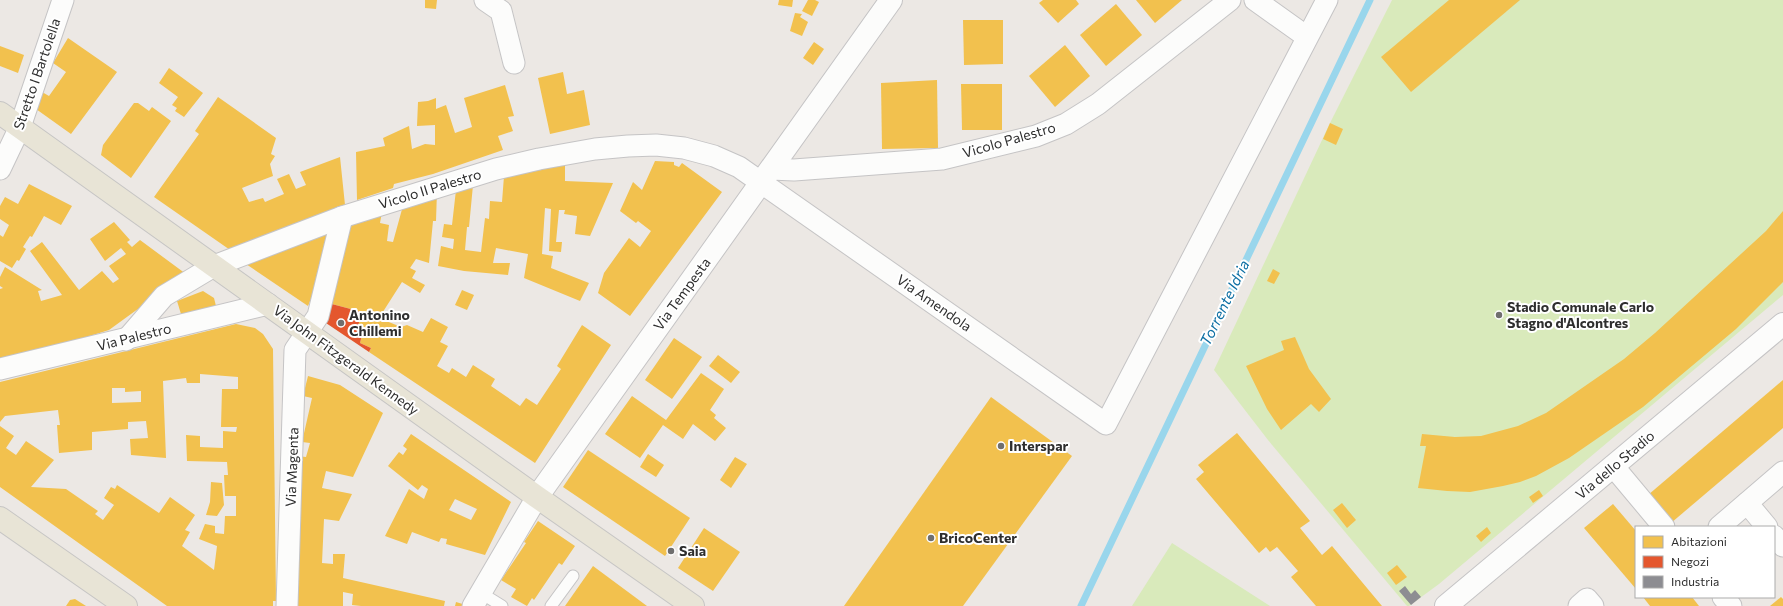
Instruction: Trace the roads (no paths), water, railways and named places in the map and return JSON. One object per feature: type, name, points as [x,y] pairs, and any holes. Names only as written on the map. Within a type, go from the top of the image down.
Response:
[{"type":"main road","name":"Via John Fitzgerald Kennedy","points":[[0,113],[536,497],[693,606]]},
{"type":"main road","points":[[0,518],[126,606]]},
{"type":"street","name":"Stretto I Bartolella","points":[[0,169],[20,128],[63,0]]},
{"type":"street","points":[[485,0],[501,11],[514,63]]},
{"type":"street","name":"Via Tempesta","points":[[477,599],[536,497],[891,0]]},
{"type":"street","name":"Vicolo Palestro","points":[[766,176],[794,170],[942,159],[1036,136],[1066,124],[1098,104],[1230,0]]},
{"type":"street","points":[[1255,0],[1308,37],[1327,0]]},
{"type":"street","name":"Via Amendola","points":[[766,176],[1106,424],[1308,37]]},
{"type":"street","name":"Vicolo II Palestro","points":[[126,340],[164,296],[214,266],[342,217],[496,169],[574,153],[628,146],[656,145],[684,148],[714,156],[739,167],[766,176]]},
{"type":"street","name":"Via Magenta","points":[[287,606],[296,350],[318,316],[342,217]]},
{"type":"street","name":"Via Palestro","points":[[0,369],[126,340],[268,304]]},
{"type":"street","name":"Via dello Stadio","points":[[1446,606],[1783,324]]},
{"type":"street","points":[[1613,466],[1663,526]]},
{"type":"street","points":[[1720,526],[1783,472]]},
{"type":"street","points":[[1747,503],[1766,526]]},
{"type":"street","points":[[1775,537],[1783,546]]},
{"type":"street","points":[[1724,598],[1731,606]]},
{"type":"street","points":[[1579,606],[1587,599],[1593,606]]},
{"type":"lane","points":[[551,606],[573,576]]},
{"type":"lane","name":"Via Tempesta","points":[[477,599],[502,606]]},
{"type":"waterway","name":"Torrente Idria","points":[[1081,606],[1370,0]]},
{"type":"place","name":"Stadio Comunale Carlo Stagno d'Alcontres","points":[[1499,315]]},
{"type":"place","name":"Antonino Chillemi","points":[[341,323]]},
{"type":"place","name":"Interspar","points":[[1001,446]]},
{"type":"place","name":"BricoCenter","points":[[931,538]]},
{"type":"place","name":"Saia","points":[[671,551]]}]
